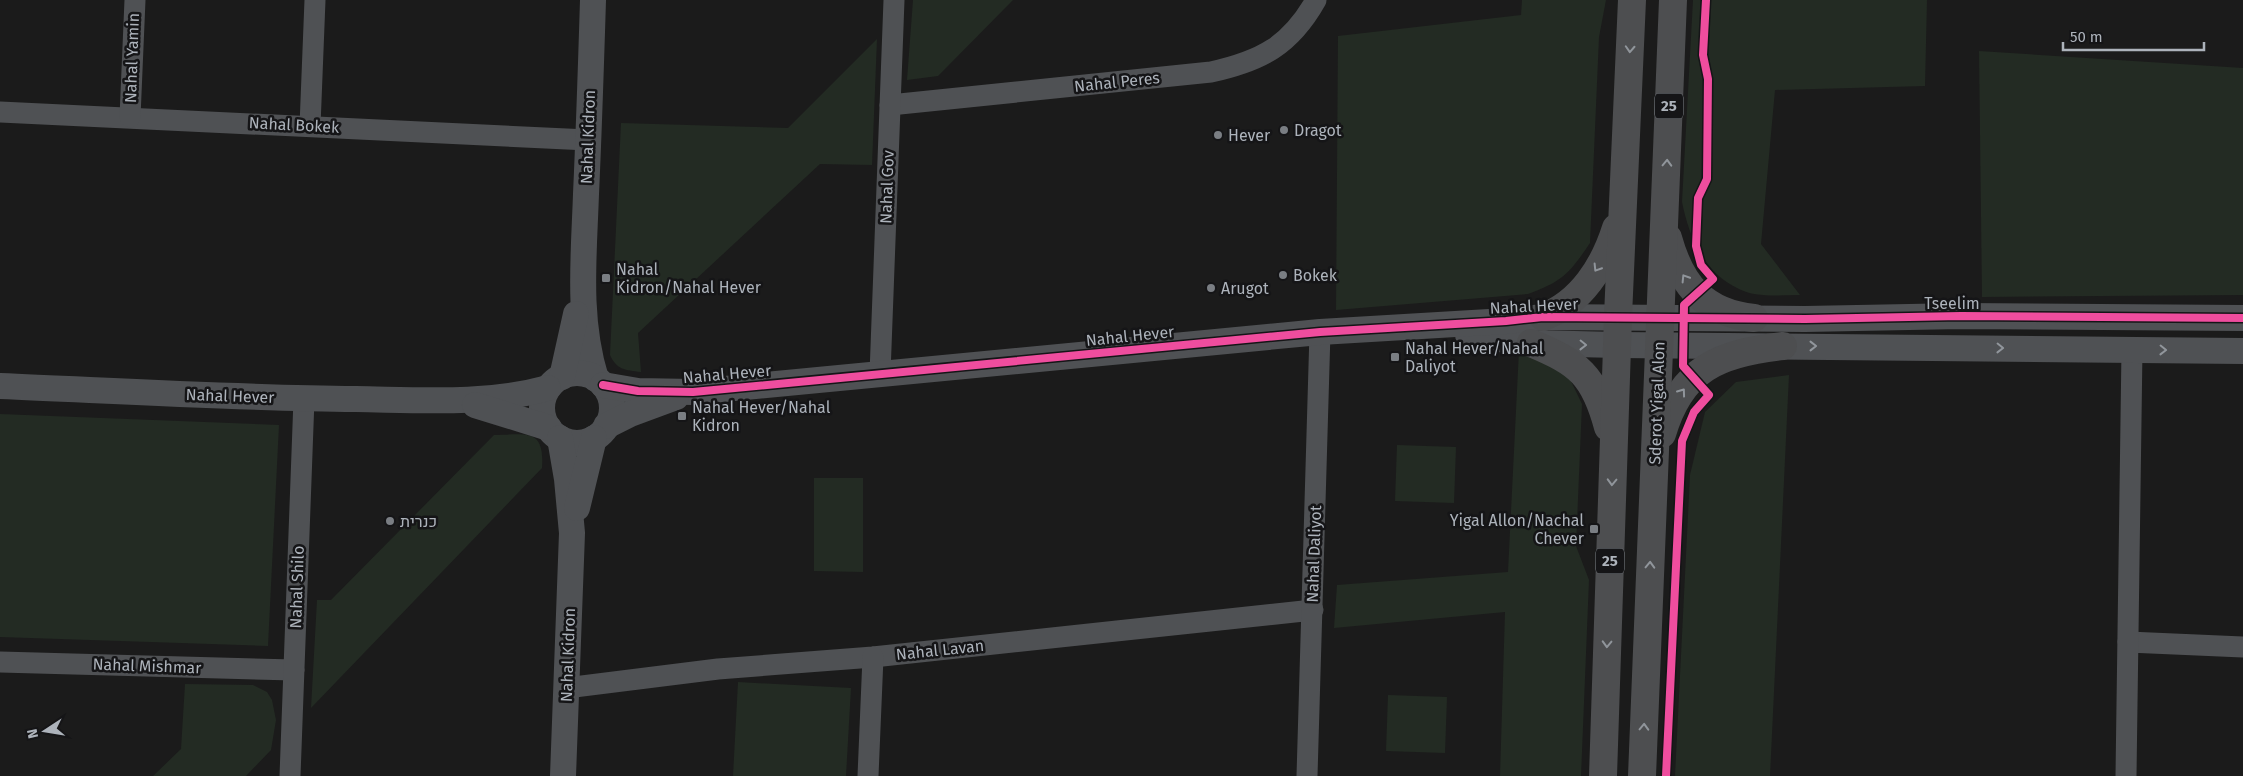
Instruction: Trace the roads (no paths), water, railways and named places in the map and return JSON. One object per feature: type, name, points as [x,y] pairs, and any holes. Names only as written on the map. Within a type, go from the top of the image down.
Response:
[{"type":"highway","name":"25","points":[[1603,776],[1622,207],[1632,0]]},
{"type":"highway","name":"Sderot Yigal Alon","points":[[1642,776],[1673,0]]},
{"type":"highway","points":[[1542,317],[1567,306],[1589,282],[1606,254],[1622,207]]},
{"type":"highway","points":[[1665,212],[1672,253],[1686,283],[1710,305],[1723,312],[1754,318]]},
{"type":"highway","points":[[1531,343],[1575,365],[1586,376],[1600,400],[1610,432],[1613,454]]},
{"type":"highway","points":[[1654,470],[1671,408],[1693,378],[1714,362],[1727,357],[1783,346]]},
{"type":"street","name":"Nahal Yamin","points":[[130,117],[135,0]]},
{"type":"street","points":[[310,126],[315,0]]},
{"type":"street","name":"Nahal Kidron","points":[[594,0],[583,274],[585,331],[589,358],[599,382]]},
{"type":"street","name":"Nahal Gov","points":[[880,374],[894,0]]},
{"type":"street","name":"Nahal Peres","points":[[890,105],[1211,72],[1241,65],[1266,54],[1286,38],[1303,20],[1316,0]]},
{"type":"street","name":"Nahal Bokek","points":[[0,112],[588,140]]},
{"type":"street","name":"Nahal Kidron","points":[[555,382],[583,274]]},
{"type":"street","name":"Tseelim","points":[[1660,317],[1961,316],[2243,318]]},
{"type":"street","name":"Nahal Hever","points":[[599,382],[638,391],[693,392],[1320,332],[1542,317],[1660,317]]},
{"type":"street","name":"Nahal Hever","points":[[1413,327],[1531,343],[1618,345]]},
{"type":"street","name":"Nahal Daliyot","points":[[1307,776],[1320,332]]},
{"type":"street","points":[[1618,345],[2243,351]]},
{"type":"street","points":[[2126,776],[2132,350]]},
{"type":"street","points":[[579,373],[599,382],[611,400],[610,418],[600,432],[576,443],[555,433],[544,421],[542,404],[555,382],[579,373]]},
{"type":"street","name":"Nahal Hever","points":[[0,386],[304,399],[460,400],[499,399],[555,382]]},
{"type":"street","name":"Nahal Hever","points":[[600,432],[657,403],[693,392]]},
{"type":"street","name":"Nahal Shilo","points":[[290,776],[304,399]]},
{"type":"street","name":"Nahal Hever","points":[[460,400],[555,433]]},
{"type":"street","name":"Nahal Kidron","points":[[572,533],[600,432]]},
{"type":"street","name":"Nahal Kidron","points":[[555,433],[568,479],[572,533],[563,776]]},
{"type":"street","name":"Nahal Lavan","points":[[566,688],[718,669],[873,657],[1313,610]]},
{"type":"street","points":[[2128,642],[2243,647]]},
{"type":"street","points":[[868,776],[873,657]]},
{"type":"street","name":"Nahal Mishmar","points":[[0,662],[294,670]]},
{"type":"place","name":"Dragot","points":[[1284,130]]},
{"type":"place","name":"Hever","points":[[1218,135]]},
{"type":"place","name":"Bokek","points":[[1283,275]]},
{"type":"place","name":"Nahal Kidron/Nahal Hever","points":[[606,278]]},
{"type":"place","name":"Arugot","points":[[1211,288]]},
{"type":"place","name":"Nahal Hever/Nahal Daliyot","points":[[1395,357]]},
{"type":"place","name":"Nahal Hever/Nahal Kidron","points":[[682,416]]},
{"type":"place","name":"כנרית","points":[[390,521]]},
{"type":"place","name":"Yigal Allon/Nachal Chever","points":[[1594,529]]}]
